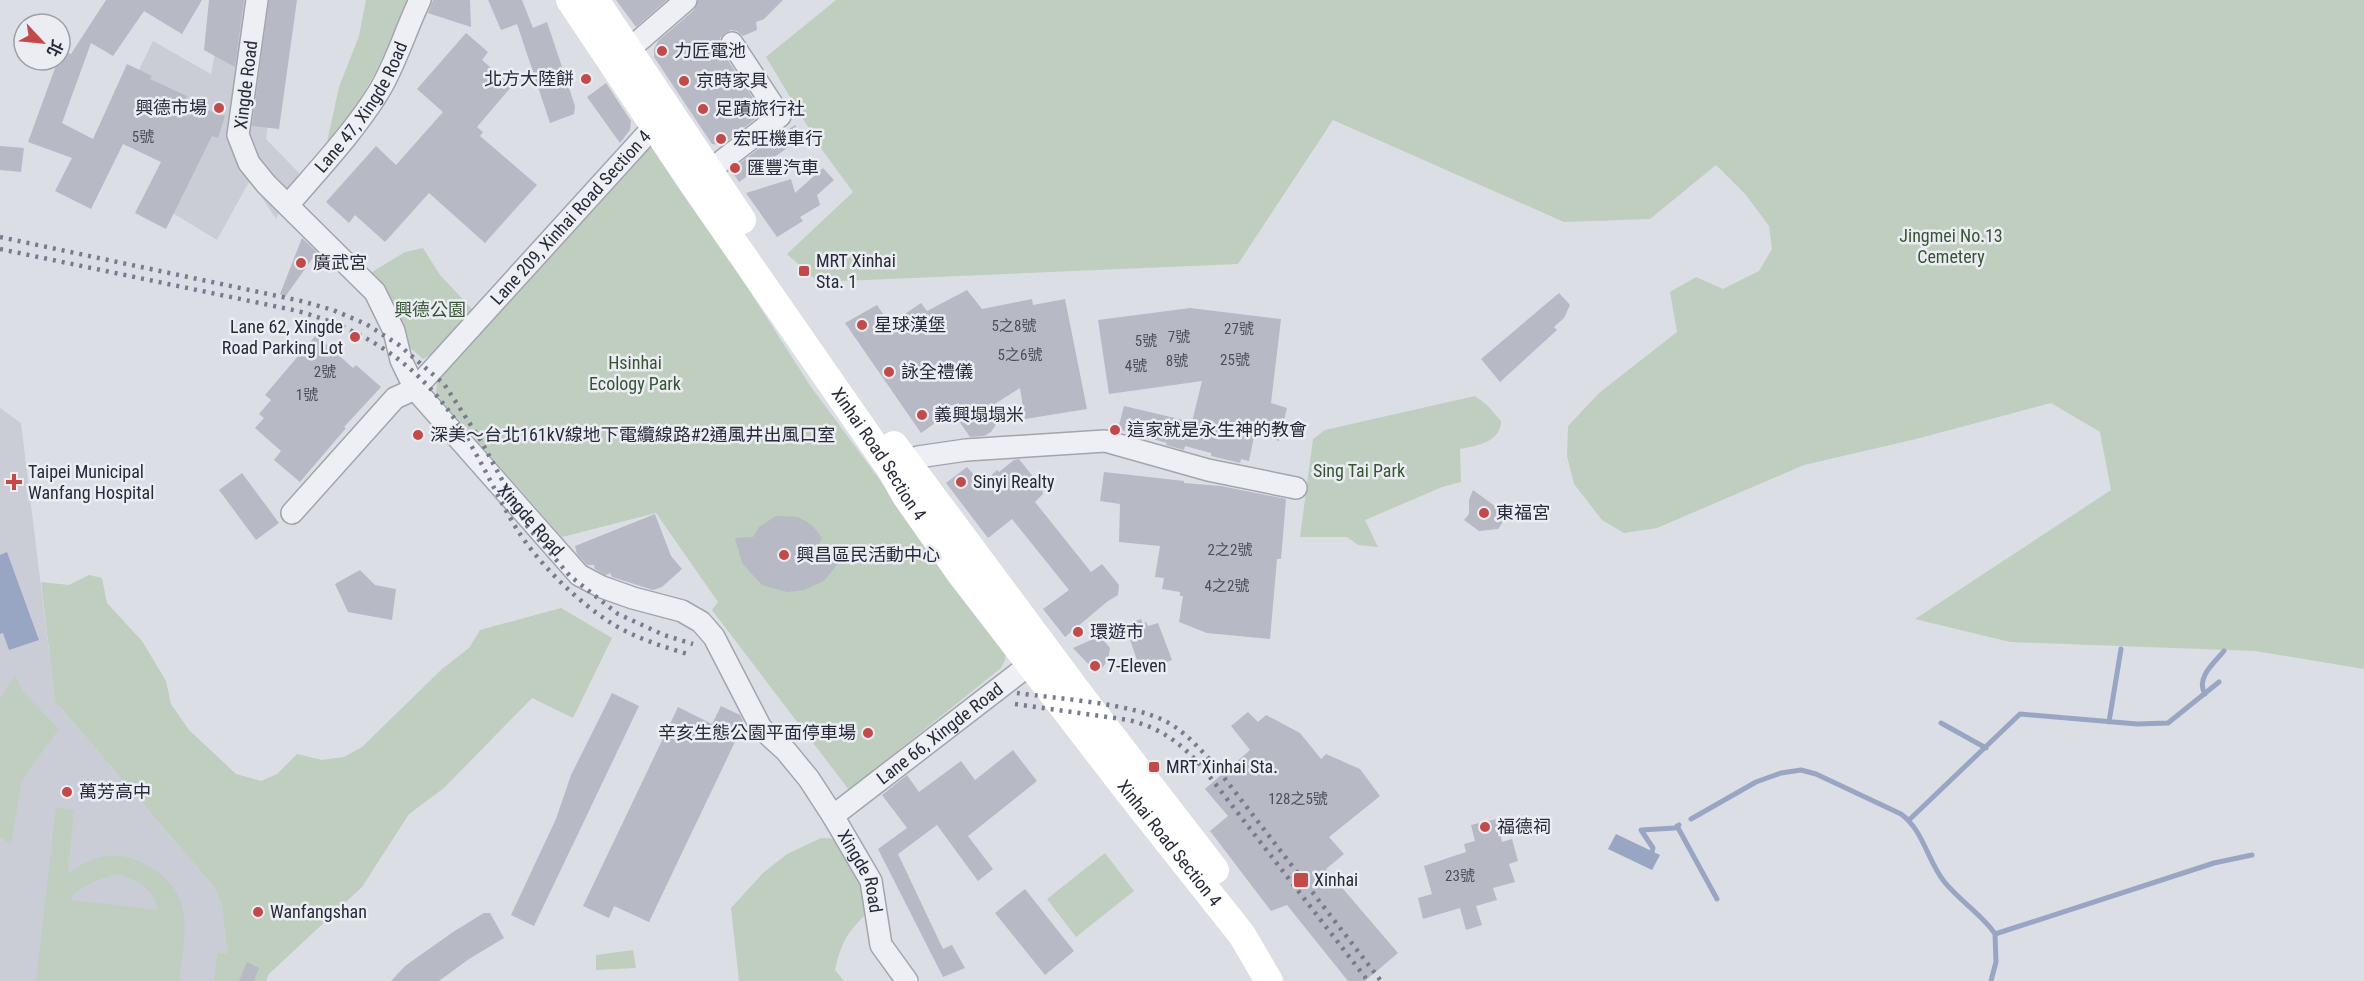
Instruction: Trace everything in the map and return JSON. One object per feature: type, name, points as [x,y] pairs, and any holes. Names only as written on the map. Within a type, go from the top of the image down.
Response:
[{"type":"main road","name":"Xinhai Road Section 4","points":[[570,0],[621,57],[709,171],[899,465],[906,496],[960,573],[1039,657],[1142,778],[1257,924],[1290,981]]},
{"type":"main road","name":"Xinhai Road Section 4","points":[[595,0],[655,125],[899,465]]},
{"type":"main road","name":"Xinhai Road Section 4","points":[[1039,657],[1126,790],[1242,935],[1269,981]]},
{"type":"street","name":"Xingde Road","points":[[257,0],[238,135],[249,163],[375,292],[394,331],[401,360],[415,389],[579,575],[602,587],[633,598],[651,601],[681,611],[701,622],[714,637],[761,728],[786,751],[804,773],[833,816],[871,881],[881,945],[907,981]]},
{"type":"street","name":"Lane 47, Xingde Road","points":[[288,205],[355,126],[378,94],[396,61],[420,0]]},
{"type":"street","points":[[621,57],[686,0]]},
{"type":"street","points":[[709,171],[780,116],[732,43]]},
{"type":"street","name":"Lane 209, Xinhai Road Section 4","points":[[292,513],[395,398],[415,389],[655,125]]},
{"type":"street","points":[[899,465],[918,457],[966,450],[1105,441],[1208,470],[1296,488]]},
{"type":"street","name":"Lane 66, Xingde Road","points":[[833,816],[1039,657]]},
{"type":"shaded area","name":"興德市場","points":[[225,0],[285,0],[266,139],[299,173],[276,219],[250,180],[217,240],[166,209],[207,126],[129,90],[153,41],[211,74]]},
{"type":"shaded area","name":"萬芳高中","points":[[0,408],[21,423],[55,701],[215,888],[222,905],[227,953],[217,952],[214,981],[0,981]]},
{"type":"green space","points":[[366,0],[407,0],[374,75],[353,109],[327,142],[339,87],[359,36]]},
{"type":"green space","name":"Jingmei No.13 Cemetery","points":[[836,0],[2364,0],[2364,669],[2255,651],[2010,642],[1915,619],[2111,490],[2100,432],[2051,403],[1916,439],[1804,465],[1657,528],[1624,533],[1602,520],[1574,484],[1567,456],[1568,426],[1599,393],[1677,332],[1670,292],[1696,277],[1723,289],[1759,271],[1772,249],[1769,226],[1746,195],[1716,165],[1650,219],[1564,222],[1333,120],[1238,264],[818,282],[787,254],[853,192],[820,147],[766,57]]},
{"type":"green space","name":"Hsinhai Ecology Park","points":[[649,144],[657,146],[811,387],[1006,650],[1001,668],[849,790],[712,610],[718,602],[656,513],[562,537],[436,394],[437,382]]},
{"type":"green space","name":"興德公園","points":[[423,248],[440,275],[472,309],[434,353],[423,359],[406,344],[402,323],[372,272],[405,252]]},
{"type":"green space","name":"Sing Tai Park","points":[[1475,396],[1487,405],[1501,421],[1500,428],[1497,434],[1486,442],[1460,449],[1461,482],[1442,487],[1365,520],[1378,547],[1358,545],[1347,537],[1300,537],[1313,439],[1325,430]]},
{"type":"green space","points":[[89,575],[102,578],[107,603],[142,641],[166,681],[171,704],[189,730],[236,774],[261,781],[277,774],[297,754],[322,760],[344,757],[362,747],[442,669],[469,648],[480,630],[561,608],[612,638],[573,718],[532,698],[444,788],[409,814],[362,887],[269,974],[266,981],[214,981],[217,952],[227,953],[222,905],[215,888],[55,701],[41,582],[69,585]]},
{"type":"green space","points":[[15,675],[23,692],[59,729],[22,779],[11,844],[0,837],[0,699]]},
{"type":"green space","points":[[56,807],[74,810],[68,873],[100,857],[129,858],[141,862],[163,876],[178,895],[184,915],[184,944],[179,981],[36,981]],"holes":[[[118,874],[144,886],[152,896],[158,910],[70,900],[85,886]]]},
{"type":"green space","points":[[821,838],[837,841],[850,855],[869,911],[850,931],[840,951],[835,970],[844,981],[739,981],[731,908],[763,873],[787,854]]},
{"type":"green space","points":[[1105,853],[1134,891],[1076,937],[1047,899]]},
{"type":"green space","points":[[633,950],[636,968],[596,970],[596,955]]},
{"type":"water","points":[[7,552],[39,640],[9,650],[3,633],[0,634],[0,555]]},
{"type":"water","points":[[1616,834],[1660,855],[1652,870],[1608,849]]},
{"type":"building","points":[[106,0],[202,0],[182,34],[144,11],[113,56],[91,43],[62,123],[93,139],[127,64],[152,76],[150,79],[187,96],[184,102],[225,116],[218,138],[212,136],[166,229],[135,213],[161,162],[123,144],[91,209],[55,191],[72,158],[28,142],[54,72],[72,72],[72,52]]},
{"type":"building","points":[[209,0],[244,0],[235,67],[204,50]]},
{"type":"building","points":[[269,0],[297,0],[279,129],[252,126]]},
{"type":"building","points":[[433,0],[470,0],[471,27],[428,13]]},
{"type":"building","points":[[488,0],[522,0],[533,28],[547,22],[575,106],[574,114],[550,123],[517,24],[501,30]]},
{"type":"building","points":[[616,0],[667,0],[636,27]]},
{"type":"building","points":[[698,0],[783,0],[764,19],[756,22],[757,30],[743,36],[731,30],[720,38],[721,50],[763,113],[722,145],[712,144],[654,57],[654,49],[658,41],[694,10]]},
{"type":"building","points":[[466,33],[488,52],[482,60],[512,86],[477,127],[483,132],[480,136],[537,185],[485,243],[429,193],[385,242],[355,215],[349,223],[326,202],[376,146],[396,165],[443,112],[417,89]]},
{"type":"building","points":[[606,83],[631,121],[630,130],[620,143],[587,97]]},
{"type":"building","points":[[795,125],[803,137],[739,182],[731,170],[783,130],[785,132]]},
{"type":"building","points":[[0,146],[24,148],[21,172],[0,170]]},
{"type":"building","points":[[823,168],[834,180],[817,195],[820,205],[800,217],[803,221],[777,237],[746,193],[791,179],[795,193]]},
{"type":"building","name":"廣武宮","points":[[302,238],[317,252],[285,297],[280,294]]},
{"type":"building","points":[[967,290],[982,309],[1032,299],[1033,305],[1065,299],[1087,409],[1025,419],[1020,388],[990,407],[999,420],[991,432],[984,436],[970,437],[952,411],[921,433],[845,323],[877,305],[890,324],[921,303],[927,311]]},
{"type":"building","points":[[1559,293],[1570,305],[1564,318],[1554,327],[1557,330],[1500,382],[1481,359]]},
{"type":"building","points":[[1190,308],[1281,319],[1271,403],[1287,408],[1279,441],[1255,432],[1249,461],[1241,459],[1240,463],[1211,456],[1211,453],[1185,446],[1184,450],[1118,429],[1124,406],[1192,422],[1202,381],[1109,394],[1098,320]]},
{"type":"building","points":[[316,335],[353,368],[356,365],[381,387],[344,427],[346,428],[300,482],[274,460],[281,451],[255,428],[264,418],[259,414],[271,400],[265,395]]},
{"type":"building","points":[[1019,459],[1042,488],[1043,494],[1035,502],[1091,572],[1102,564],[1119,585],[1118,595],[1065,637],[1043,609],[1069,590],[1012,519],[988,538],[946,483],[967,467],[982,484],[997,470],[999,472],[1014,460]]},
{"type":"building","points":[[1104,472],[1221,486],[1286,499],[1281,559],[1277,559],[1270,639],[1207,633],[1179,622],[1183,596],[1180,596],[1180,592],[1162,589],[1164,578],[1155,577],[1160,546],[1119,542],[1120,504],[1100,501]]},
{"type":"building","points":[[242,473],[279,523],[256,540],[219,490]]},
{"type":"building","name":"東福宮","points":[[1473,490],[1499,509],[1498,512],[1506,518],[1498,529],[1479,531],[1464,520],[1469,514],[1469,500]]},
{"type":"building","points":[[655,514],[671,556],[682,569],[662,587],[653,590],[612,577],[610,573],[606,575],[595,569],[594,565],[587,565],[577,554],[575,546]]},
{"type":"building","name":"興昌區民活動中心","points":[[776,516],[798,517],[812,525],[822,538],[817,549],[839,562],[824,581],[804,590],[787,592],[762,585],[742,563],[735,538],[753,537],[759,527]]},
{"type":"building","points":[[360,570],[375,585],[396,589],[392,620],[348,612],[335,584]]},
{"type":"building","points":[[1141,619],[1143,624],[1146,622],[1148,626],[1158,623],[1172,660],[1151,668],[1148,659],[1138,663],[1125,625]]},
{"type":"building","points":[[1100,636],[1110,648],[1108,660],[1102,668],[1093,669],[1073,648]]},
{"type":"building","points":[[612,693],[639,706],[534,926],[511,915],[556,819],[571,775]]},
{"type":"building","points":[[721,706],[740,715],[744,723],[649,922],[614,906],[609,918],[583,906],[678,707],[712,724]]},
{"type":"building","points":[[1248,712],[1258,722],[1266,715],[1300,733],[1321,759],[1326,754],[1360,769],[1380,796],[1329,837],[1344,854],[1326,869],[1398,953],[1365,981],[1348,981],[1287,905],[1271,911],[1210,831],[1228,816],[1205,789],[1250,750],[1231,726]]},
{"type":"building","points":[[1013,750],[1037,781],[968,836],[993,869],[978,881],[937,825],[898,854],[943,949],[952,945],[965,968],[943,977],[878,849],[907,828],[882,795],[907,775],[919,792],[961,761],[975,780]]},
{"type":"building","points":[[1497,819],[1502,842],[1512,839],[1518,861],[1509,864],[1515,882],[1493,888],[1497,900],[1476,906],[1482,925],[1466,930],[1460,908],[1423,919],[1418,898],[1432,894],[1424,866],[1466,852],[1464,844],[1475,841],[1471,825]]},
{"type":"building","points":[[1025,889],[1074,951],[1045,975],[995,913]]},
{"type":"building","points":[[484,913],[490,913],[504,938],[439,981],[391,981],[405,966]]},
{"type":"building","points":[[247,962],[259,968],[254,981],[239,981]]},
{"type":"waterway","points":[[2109,722],[2121,649]]},
{"type":"waterway","points":[[2205,694],[2202,682],[2204,676],[2224,651]]},
{"type":"waterway","points":[[1909,820],[2020,714],[2137,724],[2168,723],[2219,682]]},
{"type":"waterway","points":[[1941,723],[1986,748]]},
{"type":"waterway","points":[[1691,819],[1756,782],[1781,773],[1801,770],[1816,774],[1901,814],[1915,828],[1943,880],[1995,934],[1996,962],[1991,981]]},
{"type":"waterway","points":[[1652,852],[1653,848],[1641,830],[1675,828],[1679,825]]},
{"type":"waterway","points":[[1677,826],[1717,899]]},
{"type":"waterway","points":[[1995,934],[2214,863],[2252,855]]},
{"type":"railway","points":[[0,237],[301,301],[333,310],[366,324],[399,345],[444,384],[480,439],[527,526],[570,576],[618,614],[664,635],[693,644]]},
{"type":"railway","points":[[0,249],[298,311],[327,320],[377,345],[400,360],[439,398],[472,447],[518,531],[537,557],[560,582],[611,623],[650,642],[691,655]]},
{"type":"railway","points":[[1017,693],[1135,710],[1167,722],[1180,730],[1212,762],[1381,981]]},
{"type":"railway","points":[[1015,704],[1129,720],[1161,732],[1179,744],[1203,768],[1368,981]]},
{"type":"place","name":"力匠電池","points":[[662,51]]},
{"type":"place","name":"北方大陸餅","points":[[586,79]]},
{"type":"place","name":"京時家具","points":[[684,81]]},
{"type":"place","name":"興德市場","points":[[219,108]]},
{"type":"place","name":"足蹟旅行社","points":[[703,109]]},
{"type":"place","name":"宏旺機車行","points":[[721,139]]},
{"type":"place","name":"匯豐汽車","points":[[735,168]]},
{"type":"place","name":"廣武宮","points":[[301,263]]},
{"type":"place","name":"MRT Xinhai Sta. 1","points":[[804,271]]},
{"type":"place","name":"星球漢堡","points":[[862,325]]},
{"type":"place","name":"Lane 62, Xingde Road Parking Lot","points":[[355,337]]},
{"type":"place","name":"詠全禮儀","points":[[889,372]]},
{"type":"place","name":"義興塌塌米","points":[[922,415]]},
{"type":"place","name":"這家就是永生神的教會","points":[[1115,430]]},
{"type":"place","name":"深美～台北161kV線地下電纜線路#2通風井出風口室","points":[[418,435]]},
{"type":"place","name":"Taipei Municipal Wanfang Hospital","points":[[14,482]]},
{"type":"place","name":"Sinyi Realty","points":[[961,482]]},
{"type":"place","name":"東福宮","points":[[1484,513]]},
{"type":"place","name":"興昌區民活動中心","points":[[784,555]]},
{"type":"place","name":"環遊市","points":[[1078,632]]},
{"type":"place","name":"7-Eleven","points":[[1095,666]]},
{"type":"place","name":"辛亥生態公園平面停車場","points":[[868,733]]},
{"type":"place","name":"MRT Xinhai Sta.","points":[[1154,767]]},
{"type":"place","name":"萬芳高中","points":[[67,792]]},
{"type":"place","name":"福德祠","points":[[1485,827]]},
{"type":"place","name":"Xinhai","points":[[1301,880]]},
{"type":"place","name":"Wanfangshan","points":[[258,912]]}]
